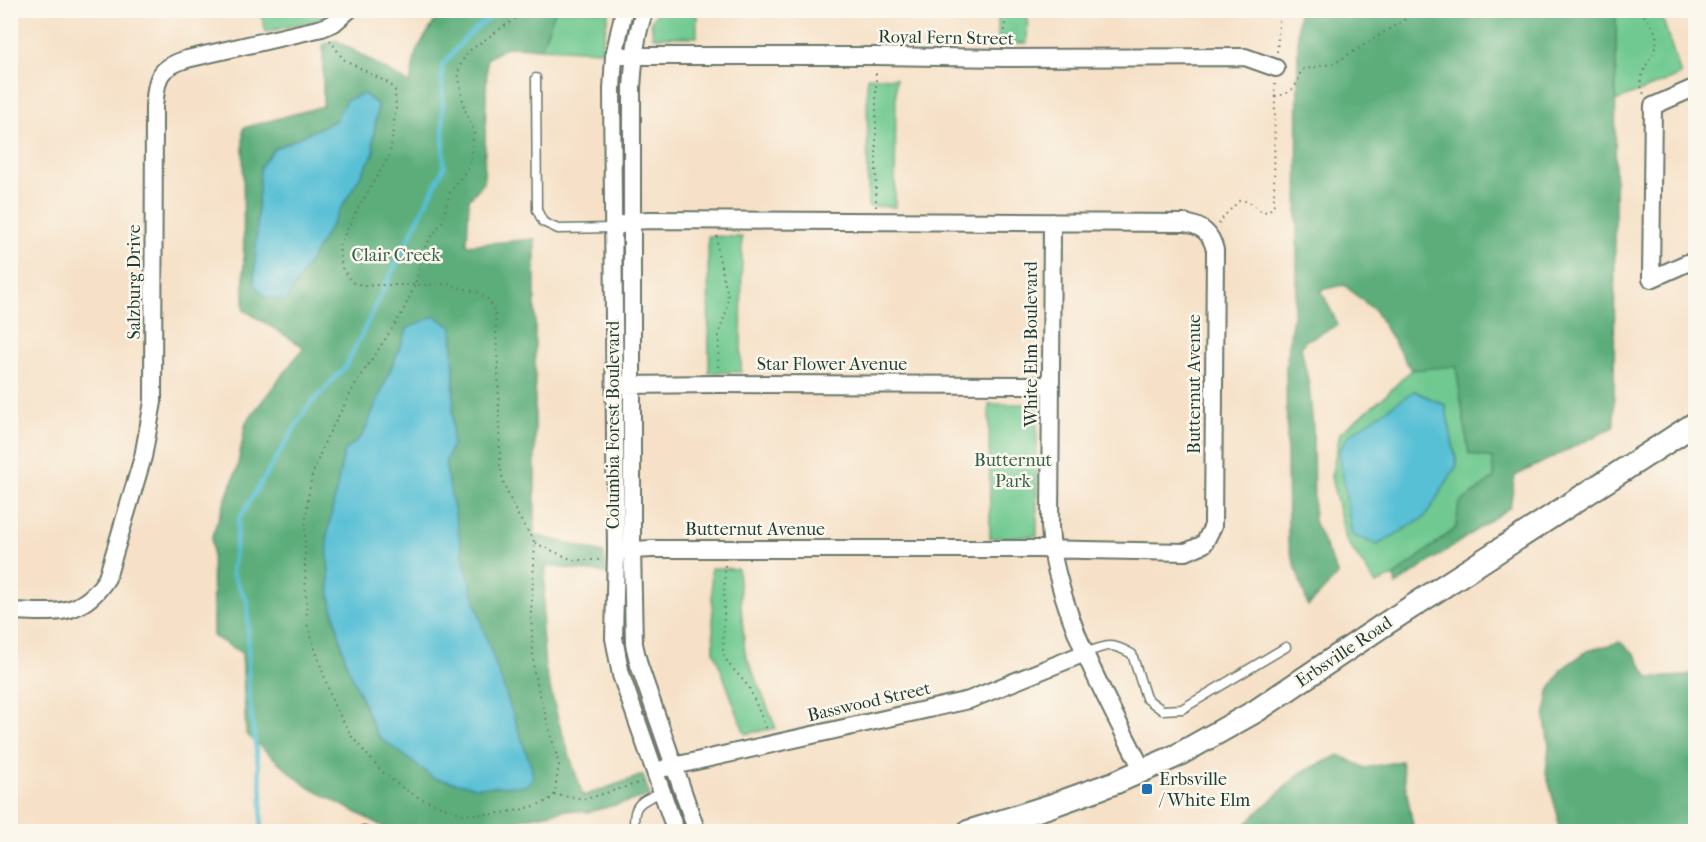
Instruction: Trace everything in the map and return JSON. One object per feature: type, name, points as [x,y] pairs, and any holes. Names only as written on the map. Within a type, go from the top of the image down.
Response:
[{"type":"main road","name":"Erbsville Road","points":[[968,831],[1050,806],[1176,756],[1256,711],[1382,626],[1695,423]]},
{"type":"street","name":"Salzburg Drive","points":[[10,611],[69,611],[86,602],[100,588],[107,578],[143,457],[153,402],[154,107],[156,86],[161,74],[171,64],[187,59],[322,28],[334,23],[349,10]]},
{"type":"street","name":"Columbia Forest Boulevard","points":[[624,10],[614,56],[612,89],[613,386],[624,550],[634,644],[639,665],[697,831]]},
{"type":"street","name":"Columbia Forest Boulevard","points":[[645,10],[639,25],[632,88],[633,385],[624,550],[614,638],[621,675],[676,831]]},
{"type":"street","name":"Royal Fern Street","points":[[614,56],[1245,57],[1276,68]]},
{"type":"street","points":[[1695,87],[1653,106],[1651,279],[1695,260]]},
{"type":"street","points":[[613,228],[633,221],[1185,223],[1204,229],[1209,236]]},
{"type":"street","name":"White Elm Boulevard","points":[[1052,222],[1050,385],[1052,550],[1066,602],[1085,653],[1143,771]]},
{"type":"street","name":"Butternut Avenue","points":[[624,550],[1186,552],[1204,544],[1213,526],[1215,250],[1209,236]]},
{"type":"street","name":"Star Flower Avenue","points":[[613,386],[1050,385]]},
{"type":"street","name":"Basswood Street","points":[[658,780],[674,766],[969,700],[1085,653]]},
{"type":"lane","points":[[536,78],[537,210],[543,222],[558,229],[613,228]]},
{"type":"lane","points":[[1085,653],[1107,646],[1120,647],[1132,654],[1146,698],[1162,710],[1172,710],[1182,709],[1286,646]]},
{"type":"lane","points":[[635,831],[634,810],[658,780]]},
{"type":"path","points":[[530,10],[469,51],[462,61],[458,73],[464,107],[474,132],[470,165],[450,192],[442,222],[424,248],[415,285],[391,330],[340,411],[326,439],[312,475],[305,530],[307,624],[333,703],[352,738],[381,771],[404,789],[430,802],[463,814],[493,814],[520,810],[548,801],[554,795],[559,765],[534,673],[531,613],[535,543]]},
{"type":"path","points":[[535,10],[566,12],[568,10]]},
{"type":"path","points":[[1004,58],[1005,10]]},
{"type":"path","points":[[1209,236],[1239,201],[1248,201],[1262,212],[1269,211],[1274,204],[1275,96],[1280,10]]},
{"type":"path","points":[[1275,96],[1285,95],[1294,88],[1301,70],[1335,63],[1420,10]]},
{"type":"path","points":[[1641,10],[1656,35],[1655,46],[1642,73],[1642,90],[1653,106]]},
{"type":"path","points":[[327,35],[343,59],[390,84],[395,90],[396,107],[390,155],[357,210],[339,246],[342,268],[352,282],[364,286],[446,285],[477,292],[489,300],[495,313],[496,324],[500,465],[504,485],[517,514],[535,543],[573,560],[602,560],[624,550]]},
{"type":"path","points":[[876,56],[876,222]]},
{"type":"path","points":[[716,222],[718,253],[728,297],[727,309],[719,333],[719,384]]},
{"type":"path","points":[[726,549],[723,653],[728,663],[749,687],[772,744]]},
{"type":"path","points":[[554,795],[586,799],[658,780]]},
{"type":"green space","points":[[659,10],[697,11],[697,37],[653,37],[651,21]]},
{"type":"green space","points":[[260,11],[336,11],[326,18],[266,32]]},
{"type":"green space","name":"Clair Creek","points":[[441,11],[555,11],[541,48],[506,47],[487,59],[484,183],[469,199],[467,245],[535,239],[535,535],[604,553],[606,573],[546,566],[542,631],[545,668],[559,723],[583,796],[643,775],[650,796],[589,812],[566,810],[463,831],[393,832],[306,786],[246,734],[242,653],[213,636],[212,536],[237,469],[246,422],[304,347],[244,310],[243,128],[323,106],[323,45],[336,40],[410,84],[416,51]],"holes":[[[364,94],[378,105],[373,141],[374,153],[274,149],[335,121]],[[452,327],[454,377],[452,445],[445,464],[464,565],[484,631],[377,735],[346,662],[330,597],[344,452],[363,435],[408,328]]]},
{"type":"green space","points":[[555,11],[609,11],[601,51],[541,48]]},
{"type":"green space","points":[[998,11],[1028,11],[1027,43],[998,44]]},
{"type":"green space","points":[[1298,11],[1616,11],[1614,427],[1515,476],[1510,507],[1396,585],[1394,576],[1456,528],[1459,504],[1494,478],[1492,458],[1469,454],[1456,366],[1411,370],[1375,311],[1344,285],[1321,290],[1338,325],[1305,341],[1301,347],[1309,385],[1313,427],[1314,521],[1338,575],[1308,606],[1288,543],[1286,366],[1297,285]]},
{"type":"green space","points":[[1616,11],[1660,11],[1681,75],[1616,101]]},
{"type":"green space","points":[[867,77],[896,78],[895,207],[868,206]]},
{"type":"green space","points":[[708,236],[742,237],[741,372],[709,373]]},
{"type":"green space","points":[[1456,365],[1469,454],[1492,458],[1494,478],[1459,504],[1456,528],[1394,576],[1376,584],[1346,540],[1331,477],[1340,433],[1385,396],[1411,370]],"holes":[[[1414,391],[1445,405],[1457,465]]]},
{"type":"green space","name":"Butternut Park","points":[[989,404],[1037,404],[1037,536],[990,538]]},
{"type":"green space","points":[[711,568],[738,569],[745,653],[776,728],[745,734],[714,651]]},
{"type":"green space","points":[[1620,642],[1634,653],[1649,678],[1685,676],[1695,672],[1695,831],[1559,831],[1558,816],[1546,773],[1549,746],[1545,719],[1549,691],[1563,668],[1587,651]]},
{"type":"green space","points":[[1339,755],[1365,768],[1401,761],[1414,831],[1239,831],[1302,772]]},
{"type":"water","points":[[364,94],[378,105],[373,141],[374,153],[286,301],[265,297],[254,284],[260,167],[274,149],[335,121],[346,100]]},
{"type":"water","points":[[435,316],[452,327],[454,377],[452,445],[445,464],[465,565],[484,631],[531,766],[533,778],[525,786],[475,787],[434,778],[377,735],[346,662],[330,597],[327,536],[344,452],[363,435],[408,328]]},
{"type":"water","points":[[1414,391],[1445,405],[1457,465],[1425,517],[1378,545],[1352,535],[1339,451],[1349,435]]},
{"type":"waterway","points":[[261,832],[262,794],[248,690],[248,603],[232,573],[239,519],[307,408],[346,366],[444,167],[442,66],[467,36],[499,10]]},
{"type":"place","name":"Erbsville / White Elm","points":[[1147,789]]}]
